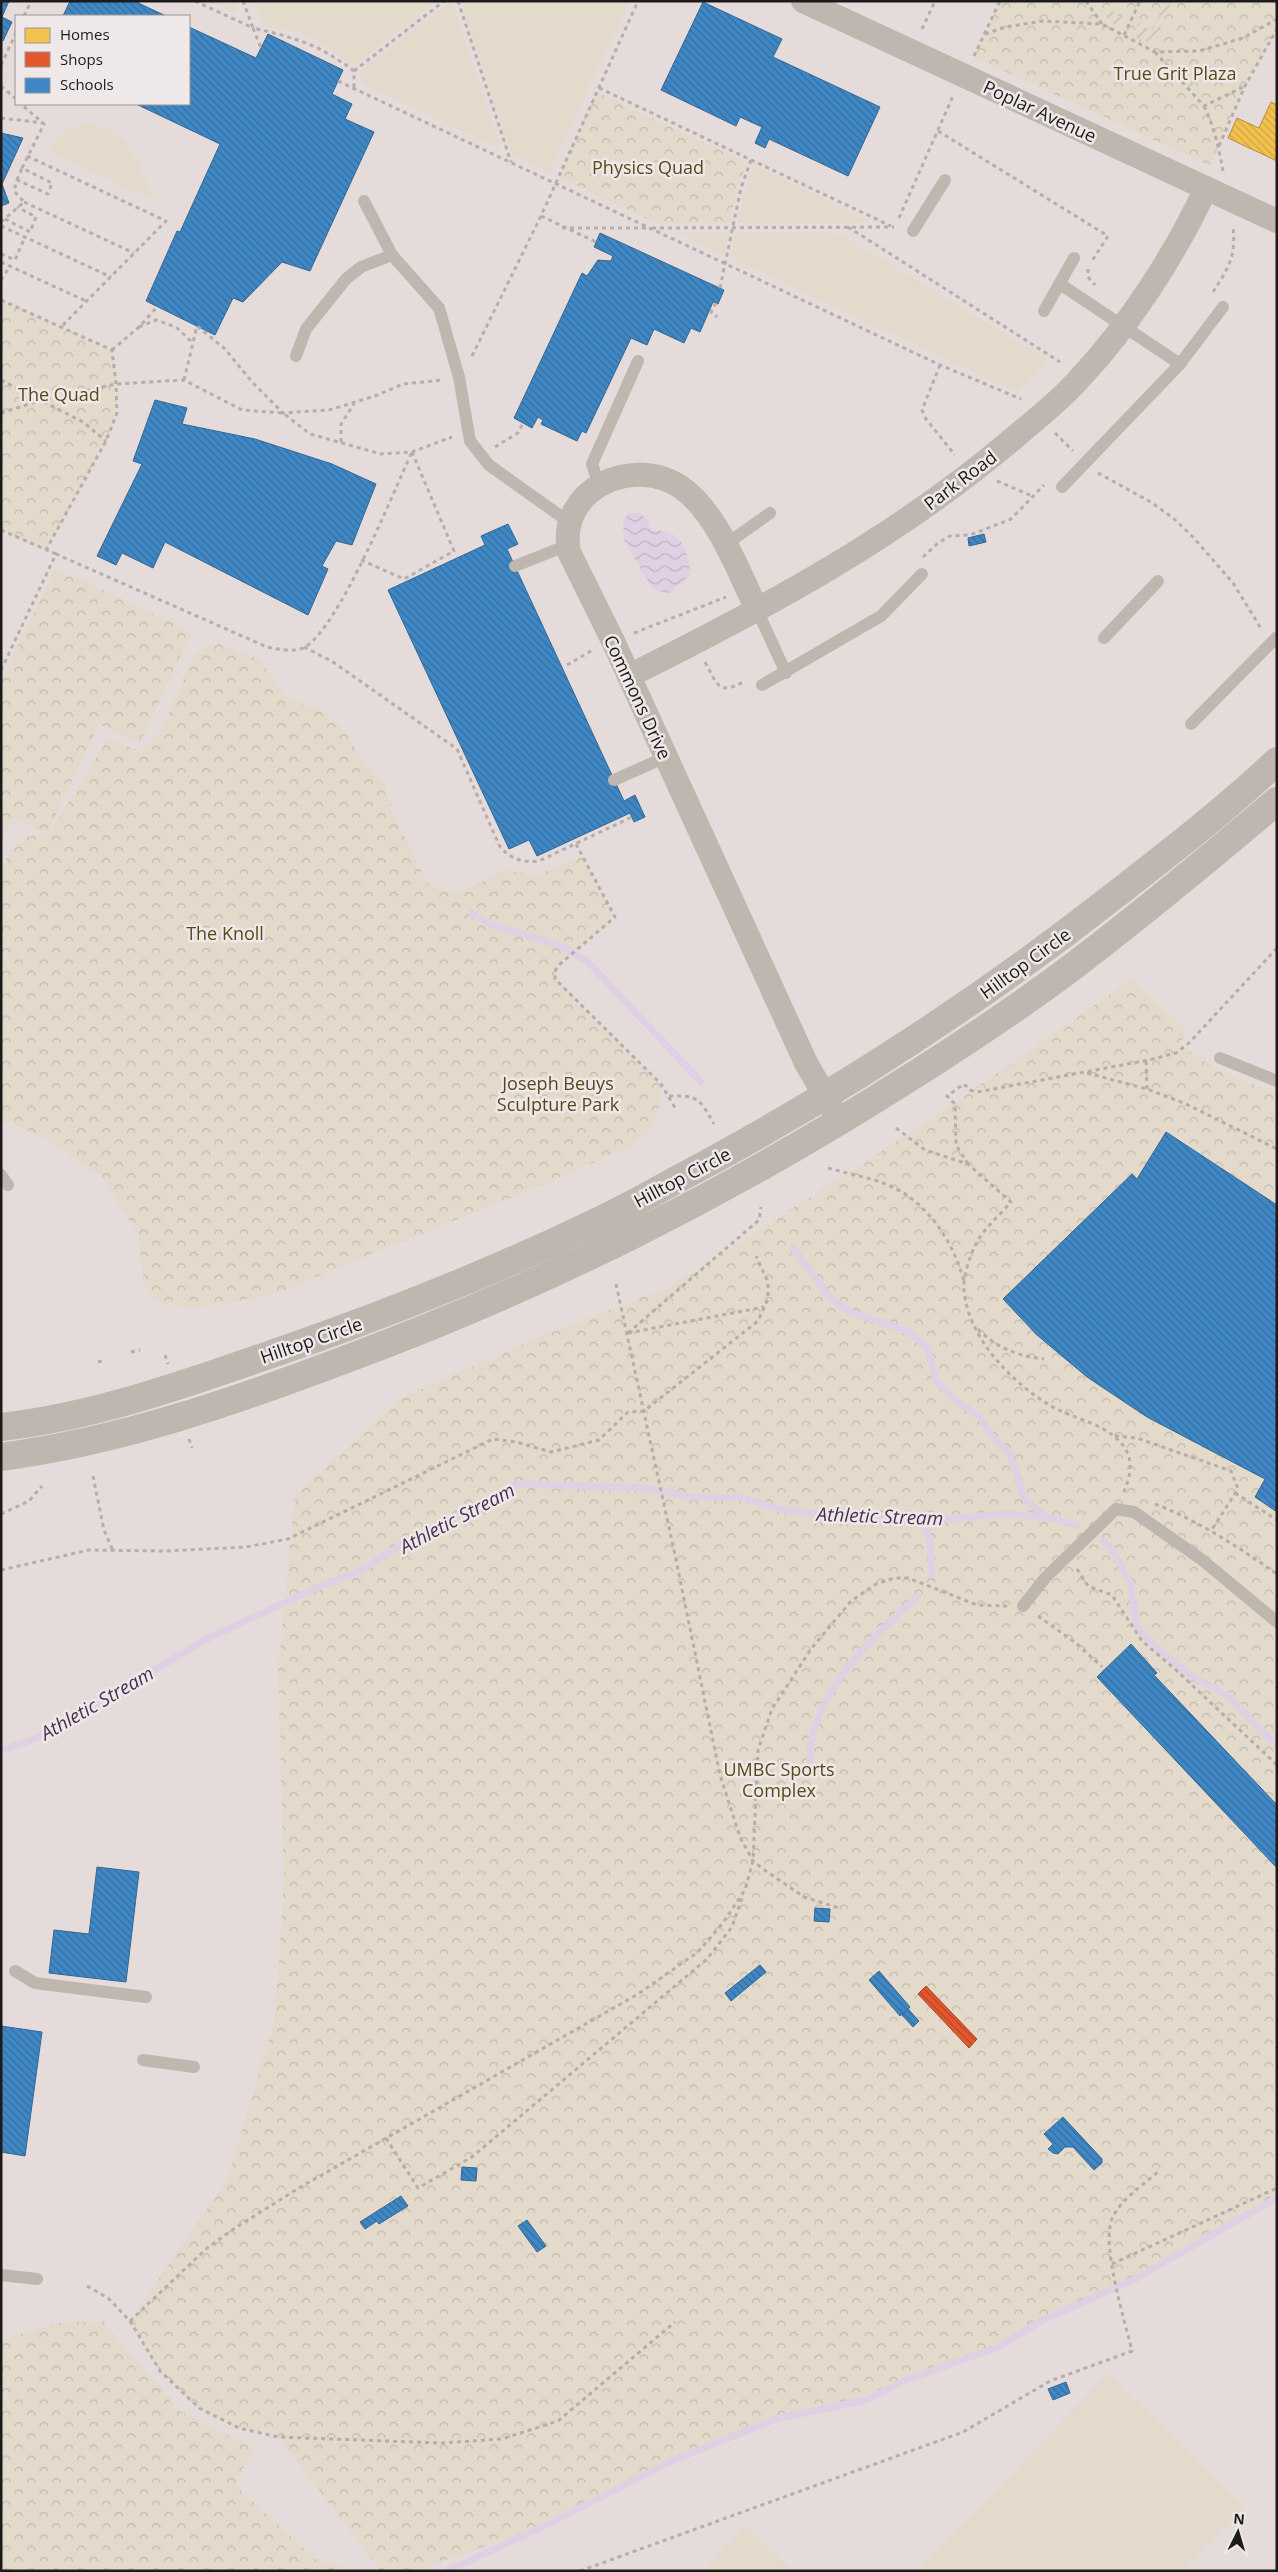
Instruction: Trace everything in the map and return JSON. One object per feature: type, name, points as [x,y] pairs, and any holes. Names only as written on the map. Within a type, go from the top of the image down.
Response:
[{"type":"street","name":"Poplar Avenue","points":[[803,1],[1277,221]]},
{"type":"street","name":"Park Road","points":[[629,676],[757,610],[853,556],[929,504],[986,461],[1080,379],[1123,326],[1181,238],[1206,188]]},
{"type":"street","name":"Commons Drive","points":[[757,610],[725,545],[699,504],[681,488],[658,478],[633,475],[599,485],[580,499],[566,536],[568,545],[802,1055],[840,1122]]},
{"type":"street","name":"Hilltop Circle","points":[[1,1427],[39,1423],[94,1410],[174,1387],[379,1316],[505,1265],[597,1222],[826,1097],[946,1021],[1061,938],[1169,853],[1277,761]]},
{"type":"street","name":"Hilltop Circle","points":[[1,1457],[42,1452],[102,1439],[182,1416],[281,1384],[452,1318],[537,1282],[620,1243],[718,1192],[840,1122],[964,1043],[1077,964],[1185,878],[1277,801]]},
{"type":"lane","points":[[913,231],[945,180]]},
{"type":"lane","points":[[364,201],[392,256],[439,308],[459,377],[470,441],[480,456],[570,522]]},
{"type":"lane","points":[[296,356],[306,329],[325,302],[346,279],[361,267],[392,256]]},
{"type":"lane","points":[[1044,311],[1074,258]]},
{"type":"lane","points":[[1060,284],[1180,364]]},
{"type":"lane","points":[[1062,488],[1180,364],[1222,307]]},
{"type":"lane","points":[[599,485],[592,464],[638,360]]},
{"type":"lane","points":[[725,545],[770,513]]},
{"type":"lane","points":[[515,566],[568,545]]},
{"type":"lane","points":[[762,685],[881,616],[922,574]]},
{"type":"lane","points":[[1104,638],[1158,581]]},
{"type":"lane","points":[[757,610],[786,672]]},
{"type":"lane","points":[[1191,724],[1274,640]]},
{"type":"lane","points":[[614,780],[666,757]]},
{"type":"lane","points":[[1220,1058],[1277,1081]]},
{"type":"lane","points":[[1023,1606],[1046,1577],[1116,1509],[1134,1512],[1201,1559],[1277,1622]]},
{"type":"lane","points":[[15,1971],[35,1984],[146,1996]]},
{"type":"lane","points":[[143,2060],[194,2068]]},
{"type":"lane","points":[[1,2275],[37,2279]]},
{"type":"path","points":[[24,15],[31,1]]},
{"type":"path","points":[[195,1],[253,28],[304,40],[331,54],[354,71]]},
{"type":"path","points":[[243,1],[261,48]]},
{"type":"path","points":[[354,71],[444,1]]},
{"type":"path","points":[[458,1],[512,163]]},
{"type":"path","points":[[1,413],[42,400],[116,384],[184,380],[242,410],[283,413],[329,410],[403,384],[459,377],[482,339],[541,216],[638,1]]},
{"type":"path","points":[[922,29],[935,1]]},
{"type":"path","points":[[974,57],[1000,1]]},
{"type":"path","points":[[1086,1],[1102,24]]},
{"type":"path","points":[[1124,35],[1140,1]]},
{"type":"path","points":[[1155,52],[1199,50],[1243,38],[1277,19]]},
{"type":"path","points":[[985,34],[1005,27],[1044,21],[1102,24],[1155,52],[1204,106],[1212,122],[1219,146],[1245,86],[1277,29]]},
{"type":"path","points":[[1,65],[15,35]]},
{"type":"path","points":[[354,71],[354,88]]},
{"type":"path","points":[[338,81],[940,365],[1021,399]]},
{"type":"path","points":[[1,86],[15,99]]},
{"type":"path","points":[[1204,106],[1245,86]]},
{"type":"path","points":[[599,88],[894,228]]},
{"type":"path","points":[[894,228],[955,92]]},
{"type":"path","points":[[22,105],[44,124]]},
{"type":"path","points":[[1,118],[44,124]]},
{"type":"path","points":[[44,124],[27,156],[14,191],[24,202],[134,253]]},
{"type":"path","points":[[1228,126],[1232,128]]},
{"type":"path","points":[[938,131],[1108,236],[1088,268],[1088,277],[1101,289]]},
{"type":"path","points":[[27,156],[166,221],[61,327]]},
{"type":"path","points":[[720,288],[741,188],[751,160]]},
{"type":"path","points":[[17,180],[48,194],[52,183],[22,168]]},
{"type":"path","points":[[1,222],[24,202]]},
{"type":"path","points":[[5,219],[30,232],[36,217],[17,207]]},
{"type":"path","points":[[541,216],[562,228],[596,242]]},
{"type":"path","points":[[1,226],[111,277]]},
{"type":"path","points":[[1213,292],[1231,265],[1234,239],[1232,226]]},
{"type":"path","points":[[848,227],[1060,362]]},
{"type":"path","points":[[562,228],[894,228]]},
{"type":"path","points":[[1,254],[15,260],[25,237]]},
{"type":"path","points":[[1,262],[86,301]]},
{"type":"path","points":[[1,280],[10,266]]},
{"type":"path","points":[[1,300],[112,350]]},
{"type":"path","points":[[716,303],[711,312],[717,317]]},
{"type":"path","points":[[112,350],[139,327],[157,306]]},
{"type":"path","points":[[139,327],[156,320],[176,327],[193,342]]},
{"type":"path","points":[[184,380],[197,326],[225,349],[253,383],[283,413],[310,434],[381,454],[412,452],[467,432]]},
{"type":"path","points":[[46,550],[106,441],[117,413],[112,350]]},
{"type":"path","points":[[940,365],[922,410],[926,419],[955,455]]},
{"type":"path","points":[[1,380],[83,422],[106,441]]},
{"type":"path","points":[[341,442],[341,424],[355,402]]},
{"type":"path","points":[[480,456],[518,433],[523,423]]},
{"type":"path","points":[[1060,436],[1075,453]]},
{"type":"path","points":[[361,560],[404,579],[454,551],[412,452]]},
{"type":"path","points":[[1,530],[267,647],[286,650],[304,647],[322,630],[346,591],[412,452]]},
{"type":"path","points":[[1092,469],[1149,501],[1172,517],[1193,537],[1234,583],[1258,625],[1274,640]]},
{"type":"path","points":[[994,479],[1033,496]]},
{"type":"path","points":[[1,670],[56,554]]},
{"type":"path","points":[[633,633],[731,595]]},
{"type":"path","points":[[304,647],[333,662],[457,748],[504,853],[521,860],[539,861],[632,817]]},
{"type":"path","points":[[567,664],[591,651]]},
{"type":"path","points":[[704,660],[719,687],[724,689],[733,688],[749,679]]},
{"type":"path","points":[[576,844],[615,917],[560,964],[555,974],[558,984],[660,1084],[677,1111]]},
{"type":"path","points":[[965,1284],[975,1245],[1011,1202],[968,1164],[956,1145],[954,1104],[947,1096],[964,1084],[970,1090],[977,1092],[1146,1061],[1176,1053],[1189,1043],[1277,948]]},
{"type":"path","points":[[1146,1061],[1147,1089]]},
{"type":"path","points":[[1084,1072],[1147,1089],[1186,1104],[1277,1149]]},
{"type":"path","points":[[668,1096],[693,1096],[701,1102],[714,1124]]},
{"type":"path","points":[[896,1128],[925,1150],[968,1164]]},
{"type":"path","points":[[828,1168],[888,1186],[908,1196],[924,1209],[942,1232],[962,1271],[968,1308],[976,1326],[996,1358],[1018,1381],[1037,1397],[1052,1407],[1114,1436],[1137,1438],[1232,1471],[1238,1489],[1211,1531]]},
{"type":"path","points":[[628,1333],[759,1220],[761,1206]]},
{"type":"path","points":[[1,1570],[89,1550],[246,1547],[288,1540],[493,1439],[516,1442],[551,1452],[599,1440],[628,1412],[644,1411],[758,1321],[768,1298],[768,1282],[756,1256]]},
{"type":"path","points":[[616,1284],[628,1333],[720,1774],[740,1838],[753,1861],[804,1897],[842,1909]]},
{"type":"path","points":[[628,1333],[764,1307]]},
{"type":"path","points":[[976,1326],[995,1344],[1013,1353],[1024,1357],[1044,1359]]},
{"type":"path","points":[[132,1352],[140,1350]]},
{"type":"path","points":[[98,1362],[105,1360]]},
{"type":"path","points":[[1114,1436],[1126,1450],[1129,1459],[1130,1475],[1123,1496],[1116,1509]]},
{"type":"path","points":[[92,1476],[104,1530],[113,1551]]},
{"type":"path","points":[[1,1514],[29,1501],[42,1486]]},
{"type":"path","points":[[1235,1493],[1277,1520]]},
{"type":"path","points":[[1123,1496],[1130,1498]]},
{"type":"path","points":[[1154,1503],[1180,1514],[1211,1531],[1277,1574]]},
{"type":"path","points":[[1068,1556],[1088,1586],[1112,1595],[1142,1641],[1176,1670],[1277,1765]]},
{"type":"path","points":[[386,2138],[418,2188],[472,2157],[707,1959],[732,1927],[753,1861],[758,1750],[772,1709],[811,1649],[851,1601],[876,1584],[894,1578],[908,1578],[977,1605],[1023,1606],[1076,1643],[1102,1667]]},
{"type":"path","points":[[130,2321],[206,2249],[228,2233],[299,2188],[656,1984],[698,1952],[722,1924],[745,1890]]},
{"type":"path","points":[[580,2571],[963,2432],[1050,2381],[1132,2351],[1114,2277],[1109,2236],[1112,2219],[1126,2200],[1160,2170]]},
{"type":"path","points":[[1112,2264],[1277,2188]]},
{"type":"path","points":[[87,2286],[108,2298],[130,2321],[160,2371],[199,2408],[239,2428],[278,2436],[441,2443],[502,2439],[558,2422],[675,2322]]},
{"type":"shaded area","points":[[1,1],[1277,1],[1277,2571],[1,2571]]},
{"type":"green space","points":[[208,1],[235,1],[237,12],[232,13]]},
{"type":"green space","points":[[254,1],[437,1],[352,67],[333,50],[319,41],[296,32],[265,25]]},
{"type":"green space","points":[[452,1],[500,149],[366,85],[358,73]]},
{"type":"green space","points":[[461,1],[630,1],[548,173],[511,153]]},
{"type":"green space","name":"True Grit Plaza","points":[[1000,1],[1178,1],[1188,5],[1190,1],[1277,1],[1277,29],[1245,86],[1210,166],[974,57]]},
{"type":"green space","points":[[1112,1],[1118,1],[1113,12],[1126,20],[1123,26],[1116,26],[1105,16]]},
{"type":"green space","points":[[1166,1],[1171,3],[1152,43],[1137,38],[1135,33],[1138,24],[1152,30]]},
{"type":"green space","name":"Physics Quad","points":[[597,92],[747,163],[738,186],[730,223],[656,223],[558,177]]},
{"type":"green space","points":[[93,124],[117,135],[125,144],[139,165],[155,201],[49,151],[62,134],[79,126]]},
{"type":"green space","points":[[753,165],[873,223],[737,223]]},
{"type":"green space","points":[[678,233],[728,233],[725,256]]},
{"type":"green space","points":[[735,233],[838,233],[1045,358],[1046,363],[1018,390],[1012,390],[731,258]]},
{"type":"green space","name":"The Quad","points":[[1,300],[112,350],[117,413],[106,441],[46,550],[1,530]]},
{"type":"green space","points":[[55,568],[192,632],[140,743],[99,724],[47,834],[13,818],[1,842],[1,681]]},
{"type":"green space","name":"The Knoll","points":[[219,644],[259,659],[286,697],[325,713],[348,734],[361,760],[385,783],[392,811],[427,883],[453,893],[478,884],[505,869],[535,876],[581,856],[615,917],[560,964],[556,969],[555,979],[661,1084],[660,1103],[656,1119],[647,1132],[633,1145],[552,1181],[274,1294],[200,1308],[185,1308],[167,1305],[153,1299],[144,1283],[138,1234],[101,1176],[37,1134],[1,1120],[1,867],[15,846],[24,838],[48,835],[107,740],[141,751],[162,731],[191,661],[204,645]]},
{"type":"green space","name":"UMBC Sports Complex","points":[[1132,979],[1188,1032],[1180,1043],[1191,1052],[1214,1066],[1251,1084],[1277,1093],[1277,2198],[1188,2248],[996,2348],[887,2390],[779,2418],[691,2454],[542,2527],[414,2571],[381,2571],[278,2437],[239,2428],[199,2408],[160,2371],[130,2321],[227,2180],[275,2019],[284,1884],[278,1668],[295,1496],[401,1398],[537,1338],[673,1285],[924,1124]]},
{"type":"green space","points":[[104,2321],[130,2356],[162,2389],[176,2409],[254,2448],[235,2485],[315,2559],[356,2571],[1,2571],[1,2340],[57,2323]]},
{"type":"green space","points":[[1108,2374],[1245,2506],[1182,2571],[917,2571]]},
{"type":"green space","points":[[746,2526],[792,2571],[702,2571]]},
{"type":"water","points":[[629,513],[640,513],[647,520],[651,530],[665,531],[673,535],[685,549],[690,575],[670,593],[660,592],[652,588],[624,540],[623,521]]},
{"type":"building: Homes","points":[[1271,102],[1277,105],[1277,161],[1228,138],[1237,118],[1259,128]]},
{"type":"building: Shops","points":[[926,1986],[977,2039],[969,2048],[918,1994]]},
{"type":"building: Schools","points":[[1,1],[9,1],[2,17],[12,22],[3,41]]},
{"type":"building: Schools","points":[[70,1],[134,1],[164,15],[63,15]]},
{"type":"building: Schools","points":[[703,2],[782,39],[773,57],[880,107],[848,176],[769,139],[765,148],[755,143],[762,127],[740,117],[736,126],[661,90]]},
{"type":"building: Schools","points":[[190,27],[256,58],[268,34],[343,70],[332,94],[352,104],[345,119],[374,132],[310,271],[282,262],[243,302],[233,298],[215,335],[146,301],[177,231],[180,232],[220,144],[138,105],[190,105]]},
{"type":"building: Schools","points":[[1,133],[23,138],[2,184],[9,203],[1,206]]},
{"type":"building: Schools","points":[[600,233],[724,290],[718,304],[713,302],[700,332],[691,328],[684,343],[654,329],[647,345],[631,338],[586,433],[582,431],[577,441],[541,424],[543,420],[538,417],[532,428],[514,418],[582,273],[587,276],[598,260],[611,261],[613,256],[594,247]]},
{"type":"building: Schools","points":[[155,400],[187,408],[182,424],[255,439],[332,464],[376,484],[352,545],[336,541],[322,566],[328,569],[308,615],[165,542],[153,568],[122,553],[116,565],[97,556],[142,464],[133,461]]},
{"type":"building: Schools","points":[[508,524],[518,544],[507,549],[624,801],[635,795],[645,817],[634,822],[630,813],[537,856],[529,840],[509,849],[388,590],[485,545],[481,536]]},
{"type":"building: Schools","points":[[984,534],[986,542],[969,546],[968,538]]},
{"type":"building: Schools","points":[[1166,1132],[1277,1205],[1277,1512],[1255,1497],[1265,1479],[1147,1417],[1087,1377],[1037,1335],[1003,1299],[1132,1174],[1137,1179]]},
{"type":"building: Schools","points":[[1131,1644],[1157,1673],[1154,1675],[1277,1805],[1277,1868],[1097,1677]]},
{"type":"building: Schools","points":[[97,1867],[139,1872],[126,1982],[49,1973],[54,1930],[89,1934]]},
{"type":"building: Schools","points":[[815,1908],[830,1909],[829,1922],[814,1921]]},
{"type":"building: Schools","points":[[760,1965],[766,1972],[731,2001],[725,1993]]},
{"type":"building: Schools","points":[[879,1971],[910,2007],[900,2016],[869,1980]]},
{"type":"building: Schools","points":[[908,2009],[919,2021],[913,2027],[902,2015]]},
{"type":"building: Schools","points":[[1,2026],[42,2032],[25,2156],[1,2152]]},
{"type":"building: Schools","points":[[1063,2117],[1102,2159],[1102,2163],[1094,2170],[1073,2147],[1065,2147],[1058,2154],[1048,2149],[1053,2144],[1044,2134]]},
{"type":"building: Schools","points":[[462,2167],[477,2168],[476,2181],[461,2180]]},
{"type":"building: Schools","points":[[401,2196],[408,2206],[379,2224],[377,2221],[365,2229],[360,2222]]},
{"type":"building: Schools","points":[[527,2220],[546,2246],[537,2252],[518,2226]]},
{"type":"building: Schools","points":[[1066,2382],[1070,2393],[1053,2400],[1048,2389]]},
{"type":"waterway","points":[[471,913],[492,925],[559,945],[587,961],[701,1082]]},
{"type":"waterway","points":[[793,1248],[830,1298],[850,1312],[908,1331],[927,1347],[936,1381],[955,1400],[980,1417],[992,1436],[1010,1454],[1017,1472],[1021,1492],[1028,1502],[1046,1516]]},
{"type":"waterway","name":"Athletic Stream","points":[[1,1750],[30,1741],[85,1713],[204,1640],[321,1586],[358,1572],[399,1546],[518,1484],[646,1488],[691,1497],[743,1498],[782,1510],[851,1519],[928,1521],[1003,1514],[1047,1517],[1076,1525]]},
{"type":"waterway","points":[[924,1521],[930,1543],[932,1575]]},
{"type":"waterway","points":[[1103,1541],[1112,1549],[1130,1582],[1137,1627],[1158,1649],[1187,1673],[1227,1695],[1277,1746]]},
{"type":"waterway","points":[[812,1774],[810,1754],[815,1727],[824,1705],[836,1684],[866,1646],[918,1596]]},
{"type":"waterway","points":[[447,2571],[542,2527],[676,2459],[779,2418],[867,2400],[906,2380],[996,2348],[1043,2320],[1133,2280],[1277,2198]]},
{"type":"park label","name":"Joseph Beuys Sculpture Park","points":[[558,1093]]}]
